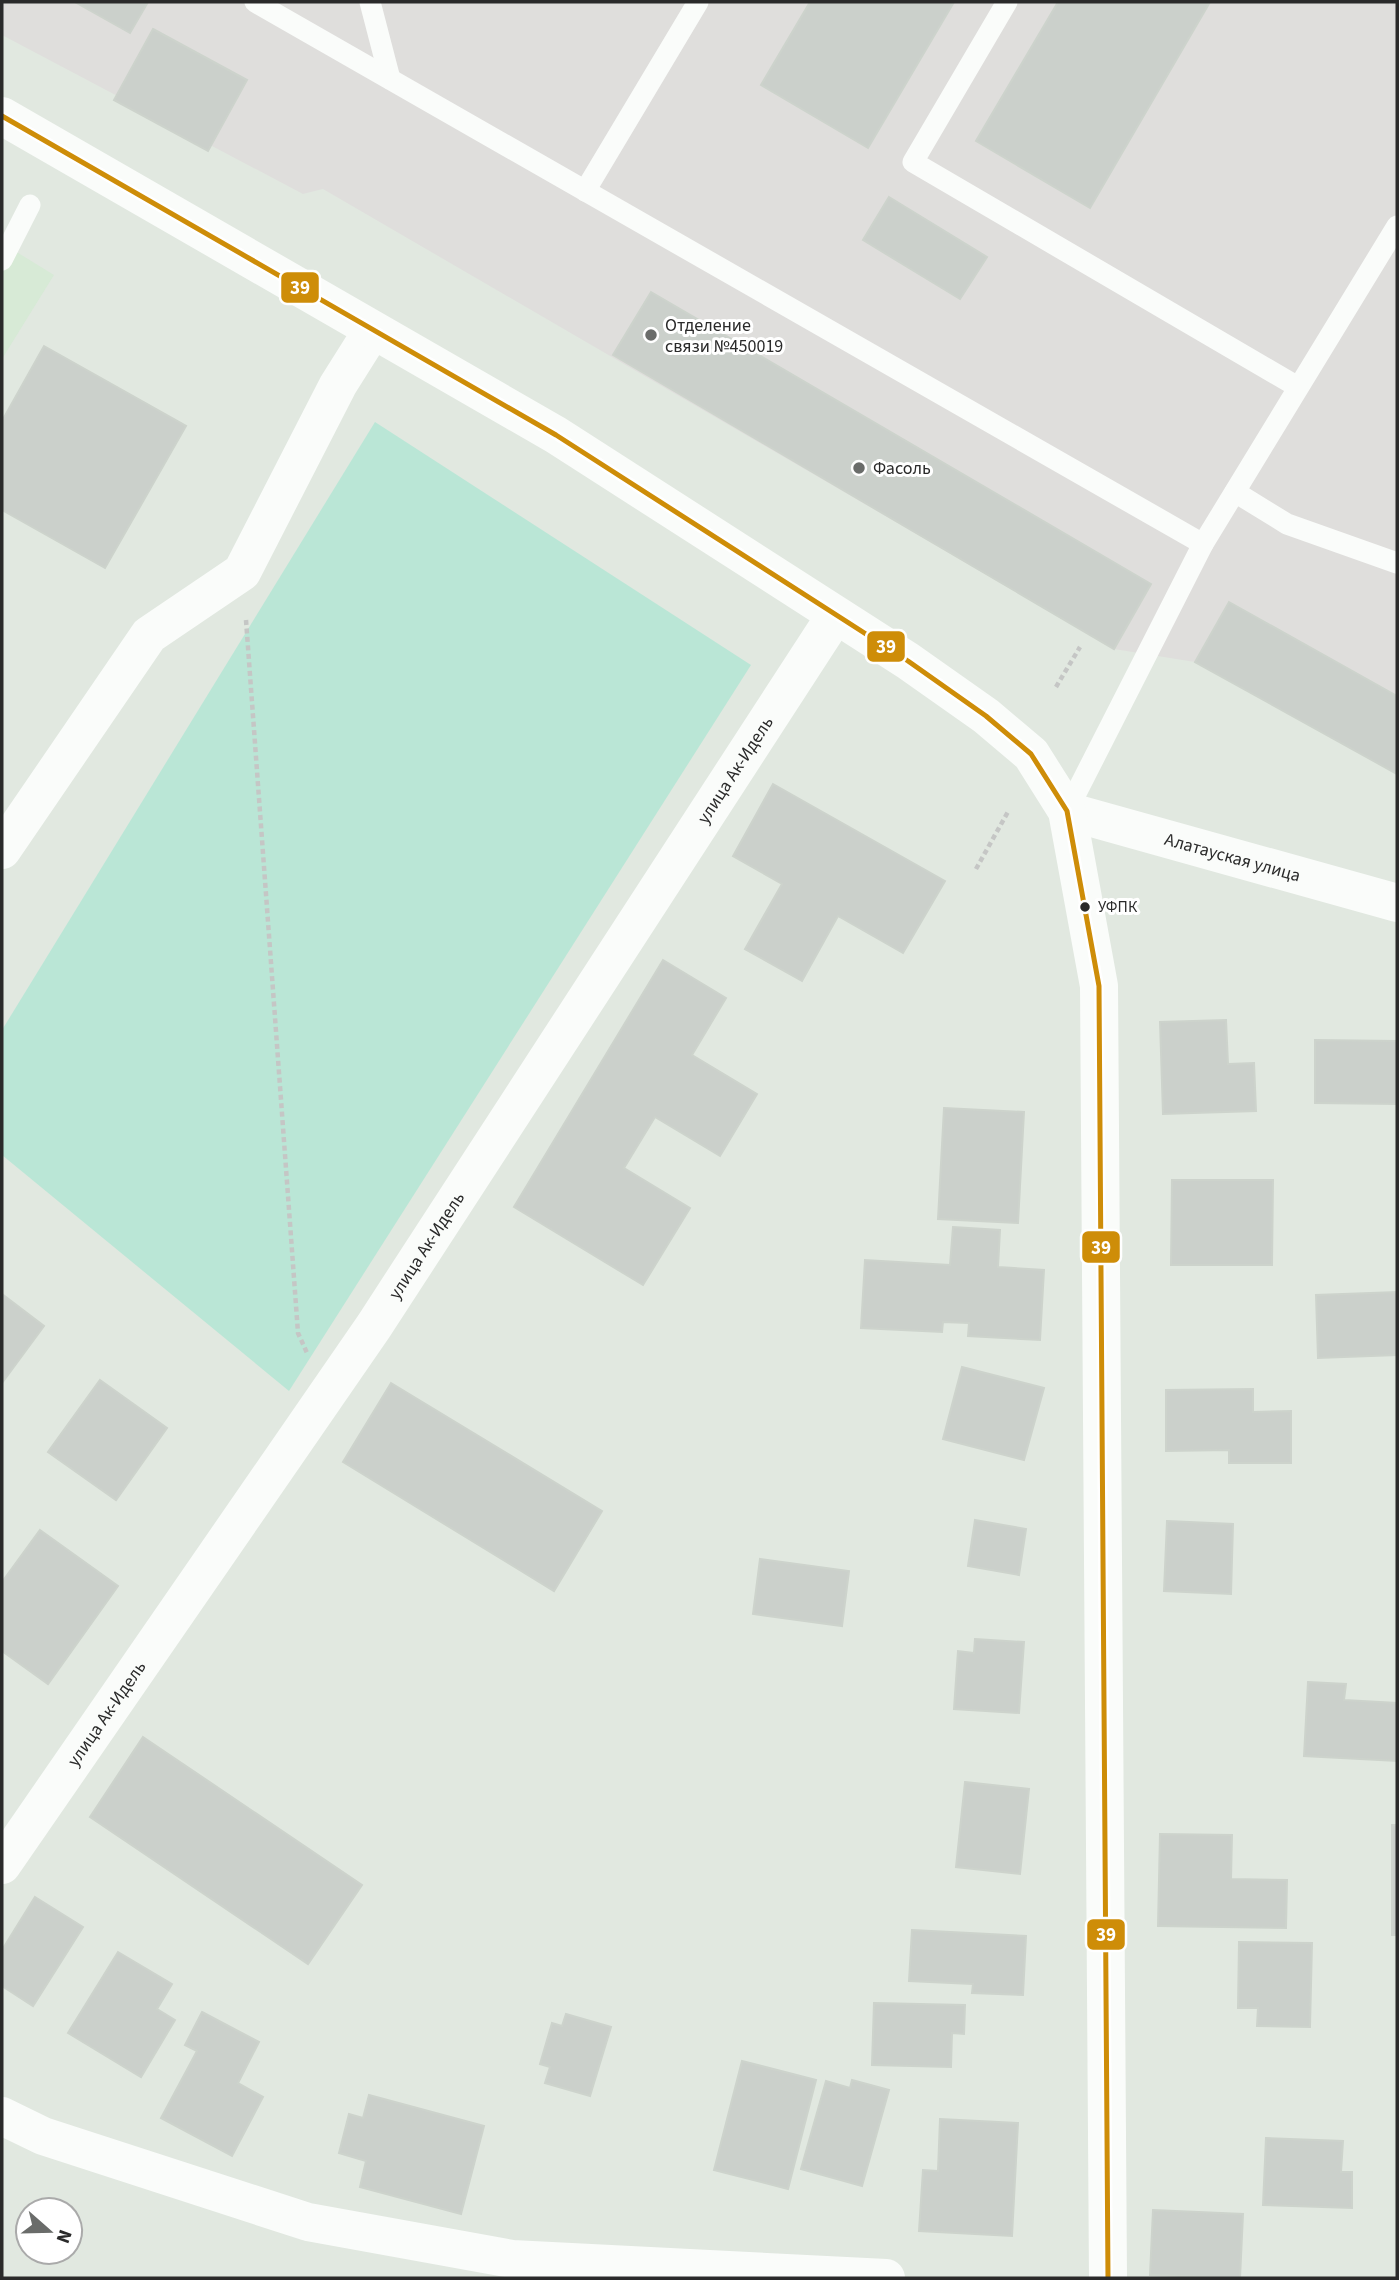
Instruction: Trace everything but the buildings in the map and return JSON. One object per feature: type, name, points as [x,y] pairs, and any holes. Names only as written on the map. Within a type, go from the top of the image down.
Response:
[{"type":"street","points":[[2,116],[556,435],[835,616],[908,660],[986,716],[1031,754],[1067,811],[1099,986],[1108,2278]]},
{"type":"street","points":[[2,850],[149,635],[242,572],[338,385],[372,331]]},
{"type":"street","name":"улица Ак-Идель","points":[[5,1854],[326,1395],[835,616]]},
{"type":"street","name":"Алатауская улица","points":[[1067,811],[1397,902]]},
{"type":"street","points":[[2,2116],[43,2136],[307,2222],[512,2269],[886,2278]]},
{"type":"lane","points":[[255,2],[1203,544]]},
{"type":"lane","points":[[370,2],[390,79]]},
{"type":"lane","points":[[585,191],[698,2]]},
{"type":"lane","points":[[1007,2],[913,162],[1298,387]]},
{"type":"lane","points":[[2,260],[30,205]]},
{"type":"lane","points":[[1067,811],[1203,544],[1397,226]]},
{"type":"lane","points":[[1235,492],[1287,524],[1397,563]]},
{"type":"path","points":[[242,572],[298,1333],[326,1395]]},
{"type":"path","points":[[1056,687],[1080,647]]},
{"type":"path","points":[[976,869],[1009,810]]},
{"type":"shaded area","points":[[2,2],[1397,2],[1397,768],[1195,662],[1114,649],[323,189],[303,194],[2,35]]},
{"type":"shaded area","points":[[2,243],[54,275],[2,359]]},
{"type":"shaded area","points":[[375,422],[751,665],[289,1391],[2,1155],[2,1030]]},
{"type":"transit line","name":"39","points":[[2,116],[556,435],[908,661],[986,716],[1031,754],[1067,811],[1099,986],[1108,2278]]},
{"type":"place","name":"Отделение связи №450019","points":[[651,335]]},
{"type":"place","name":"Фасоль","points":[[859,468]]},
{"type":"place","name":"УФПК","points":[[1085,907]]}]
